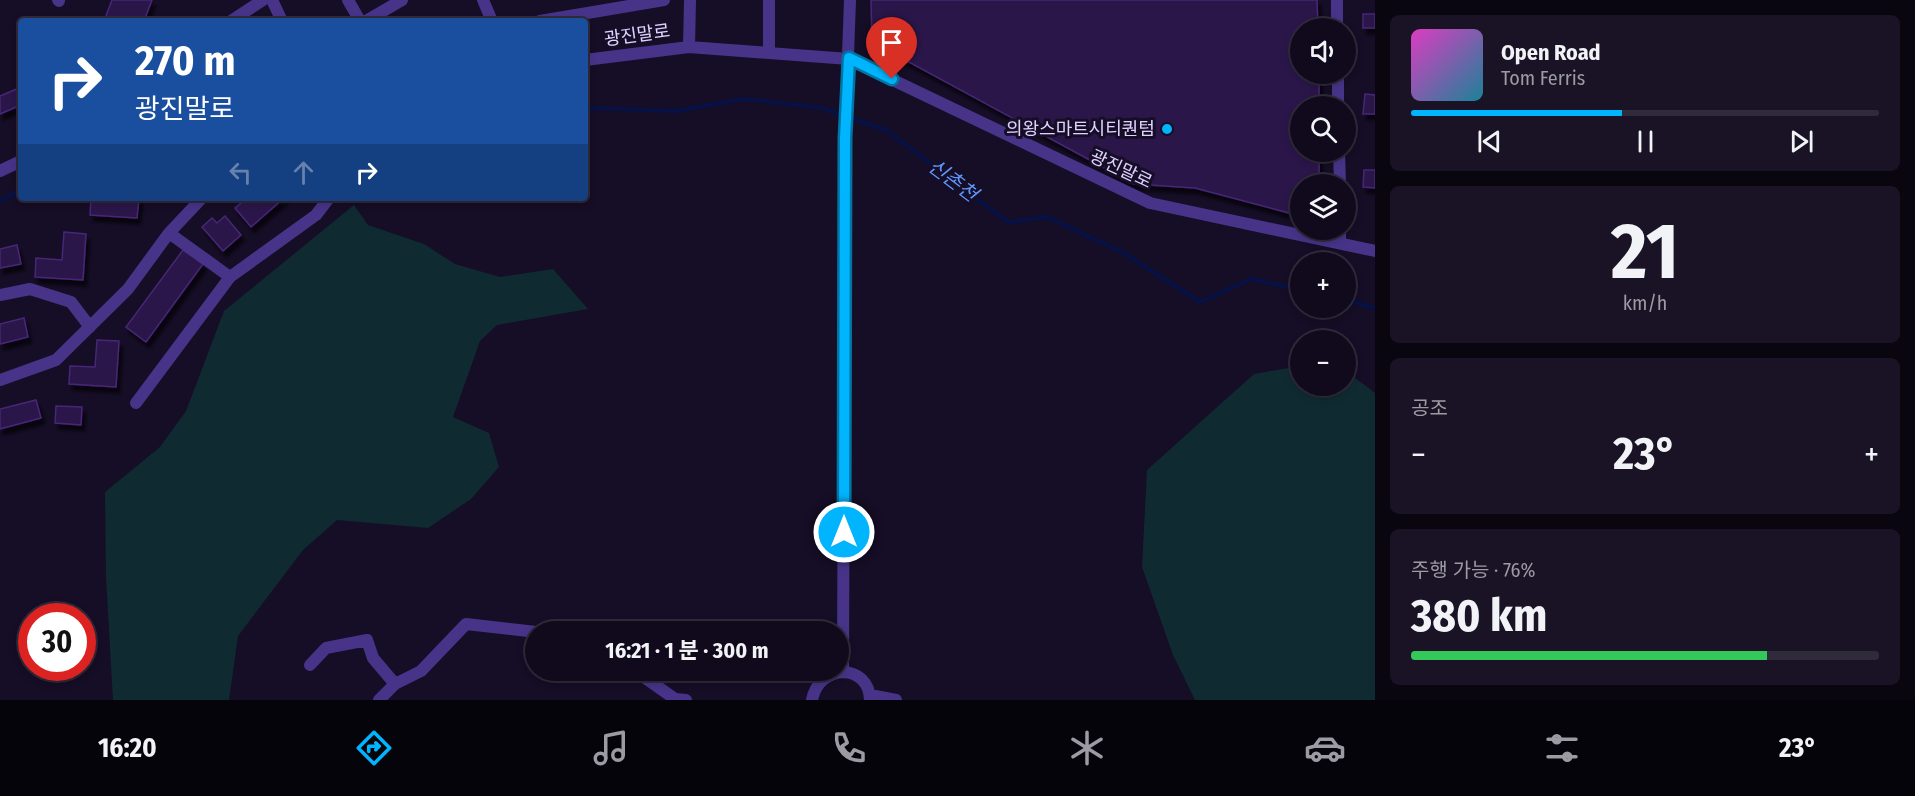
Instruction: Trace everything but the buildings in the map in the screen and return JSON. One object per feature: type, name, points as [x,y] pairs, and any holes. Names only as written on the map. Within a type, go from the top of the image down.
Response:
[{"type":"street","points":[[236,18],[263,0]]},
{"type":"street","points":[[272,0],[281,18]]},
{"type":"street","points":[[348,0],[358,18]]},
{"type":"street","points":[[371,18],[402,0]]},
{"type":"street","points":[[483,0],[491,18]]},
{"type":"street","points":[[558,18],[664,0]]},
{"type":"street","points":[[689,47],[690,0]]},
{"type":"street","points":[[769,0],[769,53]]},
{"type":"street","points":[[843,621],[845,138],[849,0]]},
{"type":"street","points":[[1337,0],[1337,18]]},
{"type":"street","name":"광진말로","points":[[588,60],[689,47],[849,58],[1150,203],[1290,227]]},
{"type":"street","points":[[0,171],[18,162]]},
{"type":"street","points":[[0,380],[56,360],[128,289],[169,233],[199,201]]},
{"type":"street","points":[[136,403],[231,277],[316,215],[327,201]]},
{"type":"street","points":[[169,233],[231,277]]},
{"type":"street","name":"광진말로","points":[[1350,240],[1375,250]]},
{"type":"street","points":[[0,295],[30,289],[71,302],[90,327]]},
{"type":"street","points":[[379,700],[395,684],[421,671],[466,624],[525,631]]},
{"type":"street","points":[[310,665],[326,648],[367,640],[374,658],[395,684]]},
{"type":"street","points":[[849,674],[860,678],[870,697],[896,700]]},
{"type":"street","points":[[650,681],[675,699],[686,700]]},
{"type":"street","points":[[812,700],[820,681]]},
{"type":"green space","points":[[354,205],[368,225],[424,244],[455,264],[500,277],[553,269],[588,309],[497,325],[480,341],[453,417],[489,433],[499,467],[471,499],[428,528],[337,520],[303,550],[238,636],[229,700],[113,700],[106,577],[105,492],[160,447],[186,411],[224,311]]},
{"type":"green space","points":[[1290,368],[1290,396],[1356,396],[1356,379],[1375,393],[1375,700],[1195,700],[1173,655],[1142,567],[1147,470],[1254,374]]},
{"type":"waterway","name":"신촌천","points":[[588,109],[676,111],[744,99],[822,108],[886,130],[1008,222],[1047,217],[1124,253],[1200,302],[1251,279],[1290,288]]},
{"type":"waterway","points":[[0,201],[18,192]]},
{"type":"waterway","name":"신촌천","points":[[1356,303],[1375,308]]},
{"type":"place","name":"의왕스마트시티퀀텀","points":[[1167,129]]},
{"type":"route","points":[[844,532],[845,138],[849,58],[892,79]]}]
